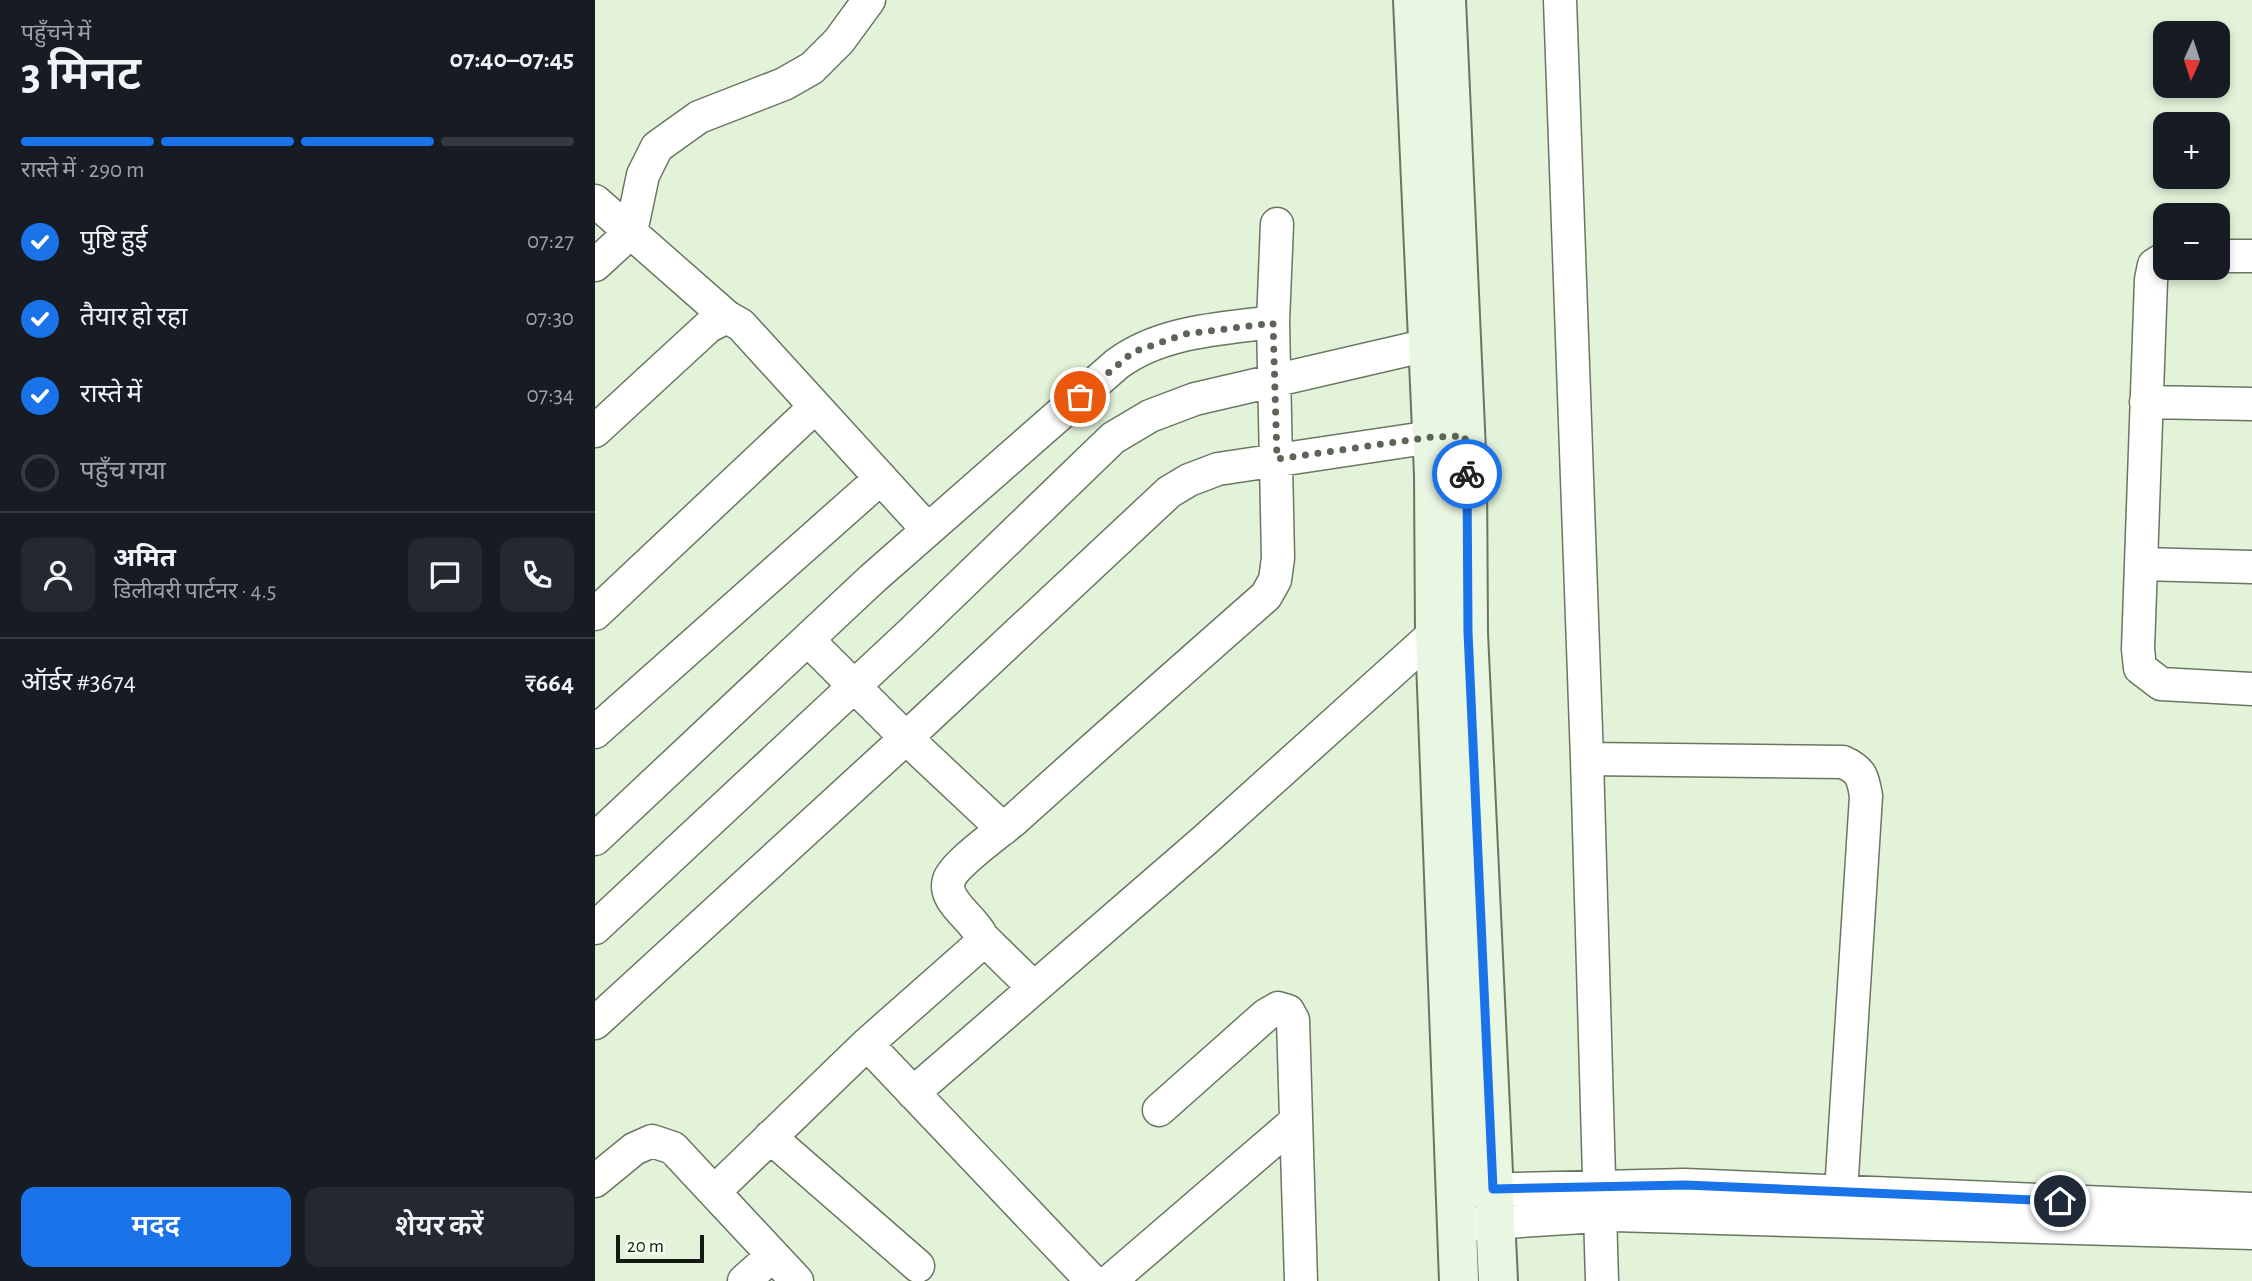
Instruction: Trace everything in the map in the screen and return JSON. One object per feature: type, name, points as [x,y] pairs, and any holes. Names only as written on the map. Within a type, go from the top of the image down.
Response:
[{"type":"main road","points":[[1413,0],[1428,345],[1449,436],[1467,474],[1475,1207],[1459,1281]]},
{"type":"main road","points":[[1446,0],[1449,436],[1435,633],[1475,1207],[1498,1281]]},
{"type":"street","points":[[1560,0],[1587,759],[1602,1281]]},
{"type":"street","points":[[595,265],[631,232],[643,175],[657,147],[699,117],[784,84],[812,68],[839,41],[863,3]]},
{"type":"street","points":[[595,201],[727,317],[741,325],[928,530]]},
{"type":"street","points":[[1034,988],[982,937],[978,928],[949,893],[948,881],[954,869],[1003,829],[1266,596],[1275,580],[1277,459],[1273,323],[1277,224]]},
{"type":"street","points":[[2230,256],[2252,256]]},
{"type":"street","points":[[2153,270],[2146,402],[2138,649],[2140,668],[2161,684],[2252,689]]},
{"type":"street","points":[[595,431],[709,326],[727,317]]},
{"type":"street","points":[[595,839],[872,579],[1117,364],[1133,352],[1185,334],[1273,323]]},
{"type":"street","points":[[595,928],[855,686],[1113,438],[1150,416],[1195,399],[1428,345]]},
{"type":"street","points":[[2146,402],[2252,404]]},
{"type":"street","points":[[595,614],[815,407]]},
{"type":"street","points":[[599,1012],[906,738],[1168,492],[1218,468],[1449,436]]},
{"type":"street","points":[[595,732],[881,478]]},
{"type":"street","points":[[2141,564],[2252,567]]},
{"type":"street","points":[[913,1093],[1205,840],[1435,633]]},
{"type":"street","points":[[808,640],[906,738],[1003,829]]},
{"type":"street","points":[[1587,759],[1843,762],[1854,767],[1863,778],[1866,796],[1841,1192]]},
{"type":"street","points":[[715,1191],[867,1044],[978,946],[982,937]]},
{"type":"street","points":[[1159,1110],[1266,1015],[1277,1008],[1288,1012],[1293,1020],[1301,1281]]},
{"type":"street","points":[[867,1044],[1092,1281]]},
{"type":"street","points":[[1110,1281],[1296,1121]]},
{"type":"street","points":[[770,1137],[918,1266]]},
{"type":"street","points":[[595,1181],[634,1149],[652,1141],[673,1148],[797,1281]]},
{"type":"street","points":[[1600,1201],[1685,1185],[2252,1209]]},
{"type":"street","points":[[1475,1207],[1600,1201],[2252,1233]]},
{"type":"street","points":[[744,1281],[772,1256]]},
{"type":"way so far","points":[[1080,397],[1133,352],[1185,334],[1273,323],[1277,459],[1432,437],[1465,436],[1467,474]]},
{"type":"route","points":[[1467,474],[1468,632],[1493,1189],[1685,1185],[2060,1201]]}]
